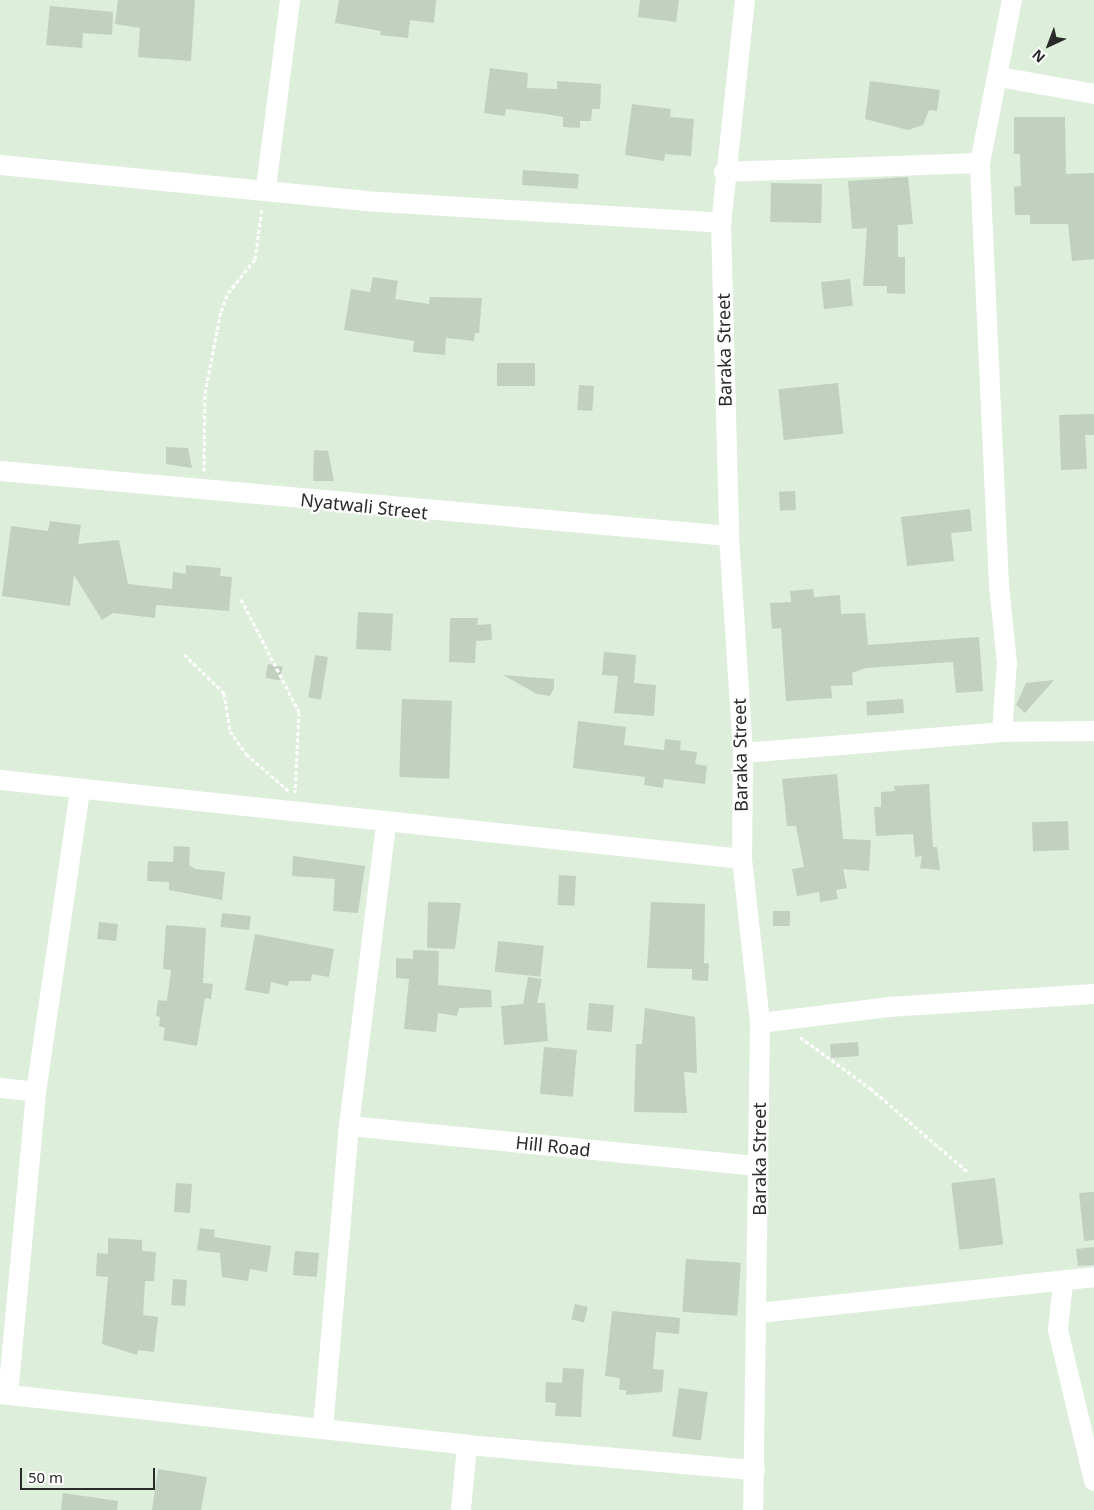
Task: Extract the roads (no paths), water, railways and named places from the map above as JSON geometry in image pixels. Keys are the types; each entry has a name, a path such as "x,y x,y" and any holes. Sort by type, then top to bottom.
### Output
{"street":[{"path":"266,188 290,0"},
{"name":"Baraka Street","path":"744,0 724,172 721,223 729,536 743,753 742,860 760,1024 758,1313 753,1510"},
{"path":"1002,732 1007,663 998,566 980,163 999,77 1012,0"},
{"path":"999,77 1094,94"},
{"path":"724,172 980,163"},
{"path":"0,165 266,188 364,201 721,223"},
{"name":"Nyatwali Street","path":"0,471 729,536"},
{"path":"743,753 1002,732 1094,731"},
{"path":"0,780 80,791 309,814 386,825 742,860"},
{"path":"80,791 36,1092 4,1394 466,1446 755,1470"},
{"path":"323,1429 349,1126 386,825"},
{"path":"760,1024 888,1007 1094,994"},
{"path":"0,1088 36,1092"},
{"name":"Hill Road","path":"349,1126 758,1166"},
{"path":"758,1313 1063,1283 1094,1278"},
{"path":"1063,1283 1058,1330 1094,1481"},
{"path":"461,1510 466,1446"}]}
